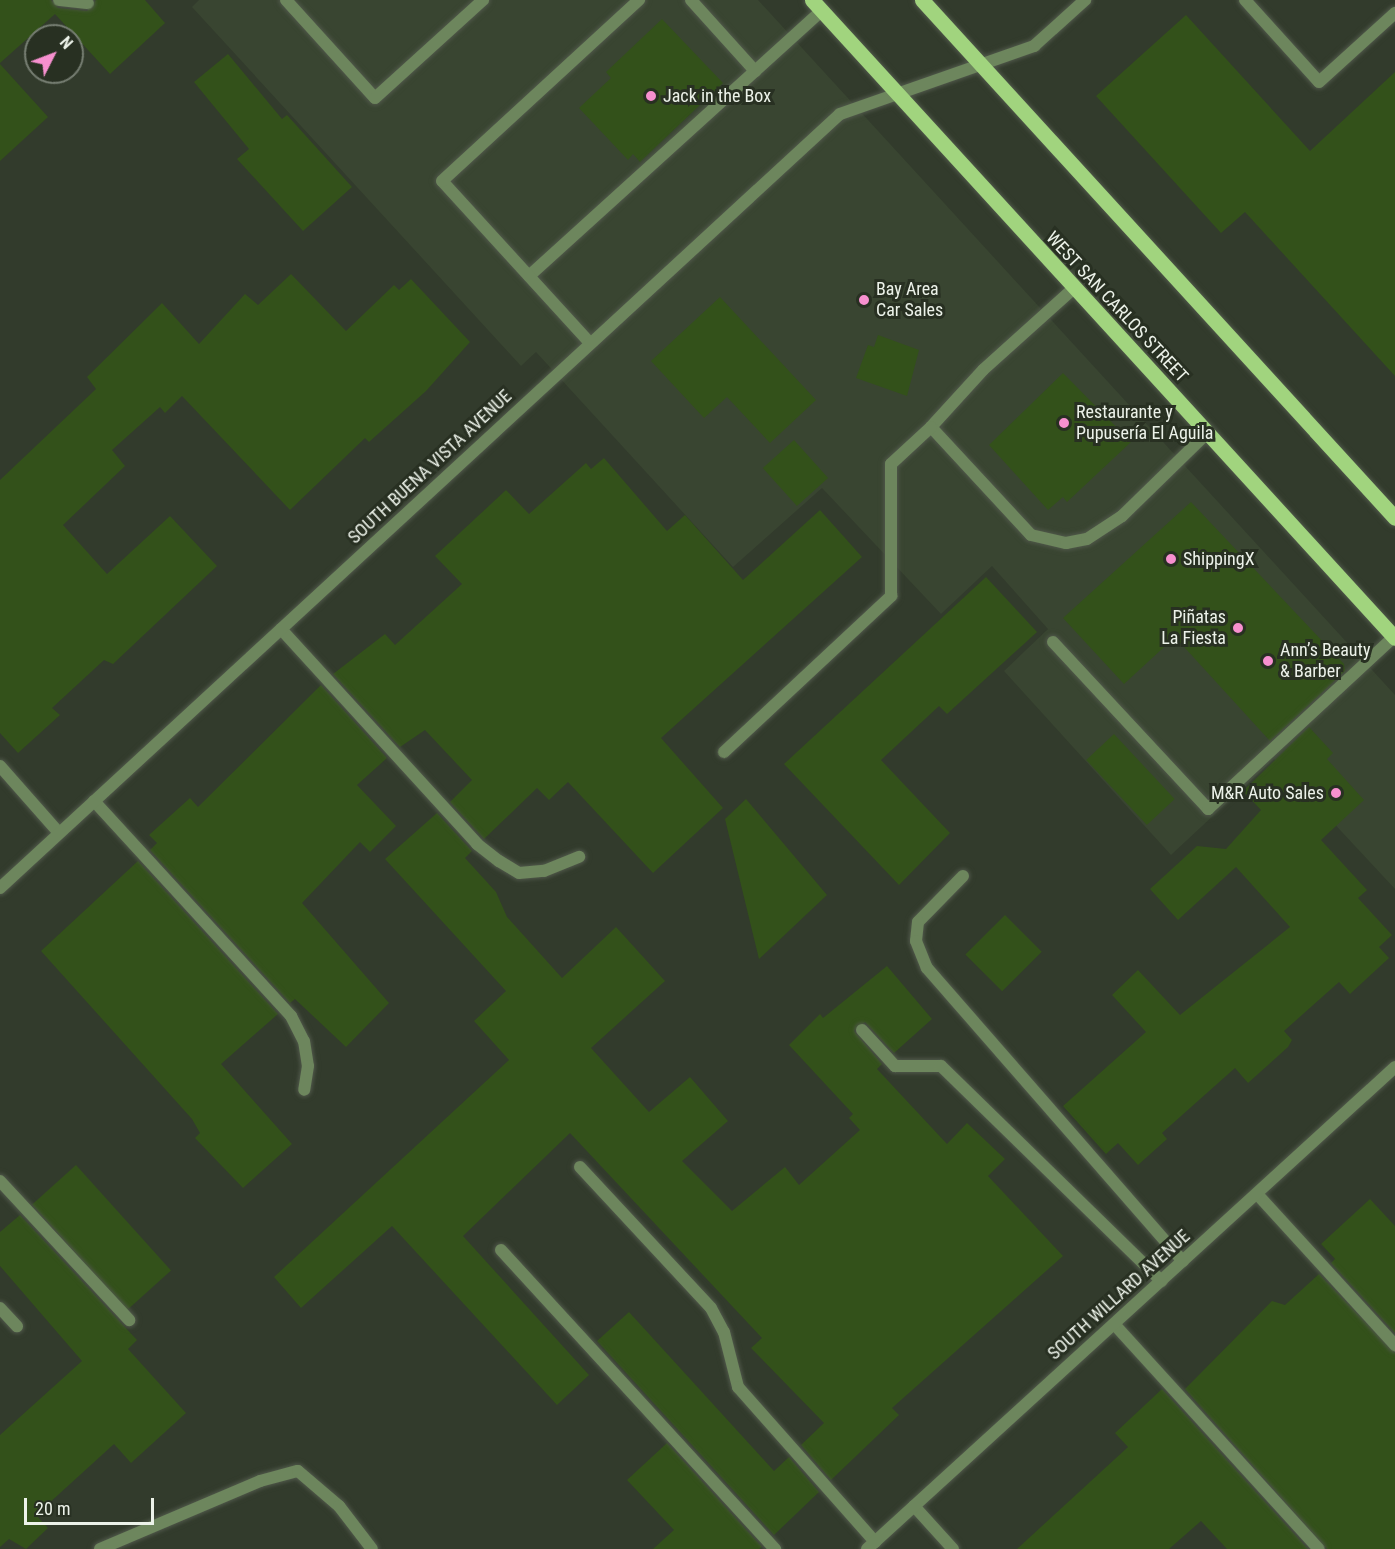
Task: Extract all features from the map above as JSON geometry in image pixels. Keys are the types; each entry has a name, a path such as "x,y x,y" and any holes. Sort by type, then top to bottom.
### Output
{"main road":[{"path":"922,0 1395,518"},
{"name":"WEST SAN CARLOS STREET","path":"817,5 1395,638"}],"street":[{"path":"59,0 88,3"},
{"path":"286,0 375,98 483,0"},
{"path":"590,343 441,181 639,0"},
{"path":"691,0 755,71"},
{"name":"SOUTH BUENA VISTA AVENUE","path":"0,888 840,114 1034,46 1085,0"},
{"path":"1245,0 1319,82 1395,12"},
{"path":"529,276 755,71 817,5"},
{"path":"724,752 891,596 891,464 931,427 982,370 1074,288"},
{"path":"931,427 1031,535 1066,543 1087,539 1122,516 1208,433"},
{"path":"281,629 477,844 499,861 519,873 544,871 579,857"},
{"path":"1053,642 1208,809 1395,638"},
{"path":"0,766 59,833"},
{"path":"94,801 291,1017 304,1041 304,1090"},
{"path":"963,876 918,922 916,941 927,968 1183,1261"},
{"path":"862,1030 895,1066 941,1066 1161,1281"},
{"name":"SOUTH WILLARD AVENUE","path":"871,1546 1395,1067"},
{"path":"580,1167 711,1308 724,1332 738,1387 871,1546"},
{"path":"0,1181 129,1320"},
{"path":"1257,1194 1395,1345"},
{"path":"501,1250 775,1549"},
{"path":"0,1308 17,1326"},
{"path":"1114,1324 1318,1549"},
{"path":"100,1549 260,1481 298,1471 339,1506 372,1549"},
{"path":"914,1506 953,1549"}],"shaded area":[{"path":"199,0 758,0 1395,695 1395,889 1274,759 1171,855 1004,671 1048,629 992,566 941,614 822,488 733,567 536,352 521,366 192,7"}],"building":[{"path":"0,0 51,0 58,8 87,11 96,0 145,0 165,23 110,74 84,46 84,24 64,24 55,14 44,24 24,24 24,42 0,63"},
{"path":"1186,15 1310,151 1395,72 1395,376 1245,212 1221,233 1096,96"},
{"name":"Jack in the Box","path":"662,19 723,83 640,162 633,154 628,160 579,108 611,78 606,72"},
{"path":"228,54 282,119 287,115 352,187 303,231 237,159 249,149 194,82"},
{"path":"0,64 48,117 0,161"},
{"path":"291,274 346,331 394,285 399,290 411,279 470,342 426,391 369,442 365,438 290,510 182,396 165,413 160,407 112,450 125,466 63,525 107,574 170,516 217,566 113,664 104,660 52,708 60,715 18,753 0,733 0,480 96,389 87,377 162,303 199,344 245,294 258,305"},
{"path":"720,297 816,400 770,443 727,397 704,418 651,361"},
{"path":"878,335 919,350 907,396 856,378 868,345 874,347"},
{"name":"Restaurante y Pupusería El Aguila","path":"1063,373 1131,442 1067,502 1063,497 1048,510 989,445"},
{"path":"794,440 828,478 797,506 763,468"},
{"path":"604,458 667,531 685,515 743,580 820,510 862,557 661,738 723,808 653,873 568,782 549,800 537,788 484,839 450,802 472,780 425,730 400,747 333,674 385,634 395,645 462,584 435,556 506,490 529,514 586,463 591,469"},
{"path":"1191,502 1344,664 1345,671 1270,741 1175,637 1124,684 1063,618"},
{"path":"986,577 1037,632 947,714 939,706 881,760 950,833 899,885 784,764"},
{"path":"321,685 387,758 357,785 396,826 370,852 360,842 302,903 389,1003 346,1047 295,999 290,1003 150,850 157,843 149,835 190,798 198,807"},
{"path":"1309,727 1333,753 1327,759 1364,800 1321,840 1367,890 1358,898 1392,935 1379,947 1389,958 1350,994 1339,982 1284,1031 1292,1040 1288,1047 1248,1083 1235,1068 1162,1133 1167,1139 1138,1165 1118,1143 1106,1154 1063,1106 1146,1032 1112,995 1138,970 1180,1015 1290,927 1236,867 1178,920 1150,889 1197,846 1226,849 1261,810 1243,791"},
{"path":"1114,734 1175,799 1147,825 1086,760"},
{"path":"746,799 827,895 759,959 725,819"},
{"path":"437,813 472,851 465,858 496,892 507,917 562,978 616,927 665,981 591,1048 649,1112 690,1077 728,1121 682,1161 732,1211 785,1167 799,1185 860,1130 849,1118 853,1114 789,1045 820,1014 823,1018 887,966 932,1019 894,1053 865,1022 854,1031 882,1064 877,1069 947,1144 967,1123 1005,1159 988,1176 1063,1256 892,1408 899,1415 831,1480 801,1445 824,1423 751,1348 762,1338 570,1133 463,1236 589,1375 557,1405 392,1226 301,1308 274,1277 509,1060 474,1021 506,991 385,859"},
{"path":"138,861 278,1014 221,1064 292,1144 243,1188 195,1138 200,1133 192,1119 41,951"},
{"path":"1005,915 1042,952 1002,991 965,955"},
{"path":"76,1165 171,1271 127,1310 32,1204"},
{"path":"1370,1199 1395,1226 1395,1333 1331,1263 1335,1259 1321,1244"},
{"path":"20,1215 137,1340 128,1349 186,1413 131,1463 114,1444 36,1515 48,1528 26,1549 9,1539 0,1547 0,1435 82,1361 0,1266 0,1232"},
{"path":"1319,1274 1395,1353 1395,1549 1327,1549 1185,1389 1272,1301 1285,1305"},
{"path":"629,1312 774,1471 789,1457 819,1492 774,1535 597,1341"},
{"path":"1162,1389 1308,1549 1227,1549 1201,1521 1169,1549 1017,1549 1128,1447 1115,1433"},
{"path":"667,1443 762,1547 759,1549 653,1549 674,1530 627,1480"}],"place":[{"name":"Jack in the Box","path":"651,96"},
{"name":"Bay Area Car Sales","path":"864,300"},
{"name":"Restaurante y Pupusería El Aguila","path":"1064,423"},
{"name":"ShippingX","path":"1171,559"},
{"name":"Piñatas La Fiesta","path":"1238,628"},
{"name":"Ann’s Beauty & Barber","path":"1268,661"},
{"name":"M&R Auto Sales","path":"1336,793"}]}
